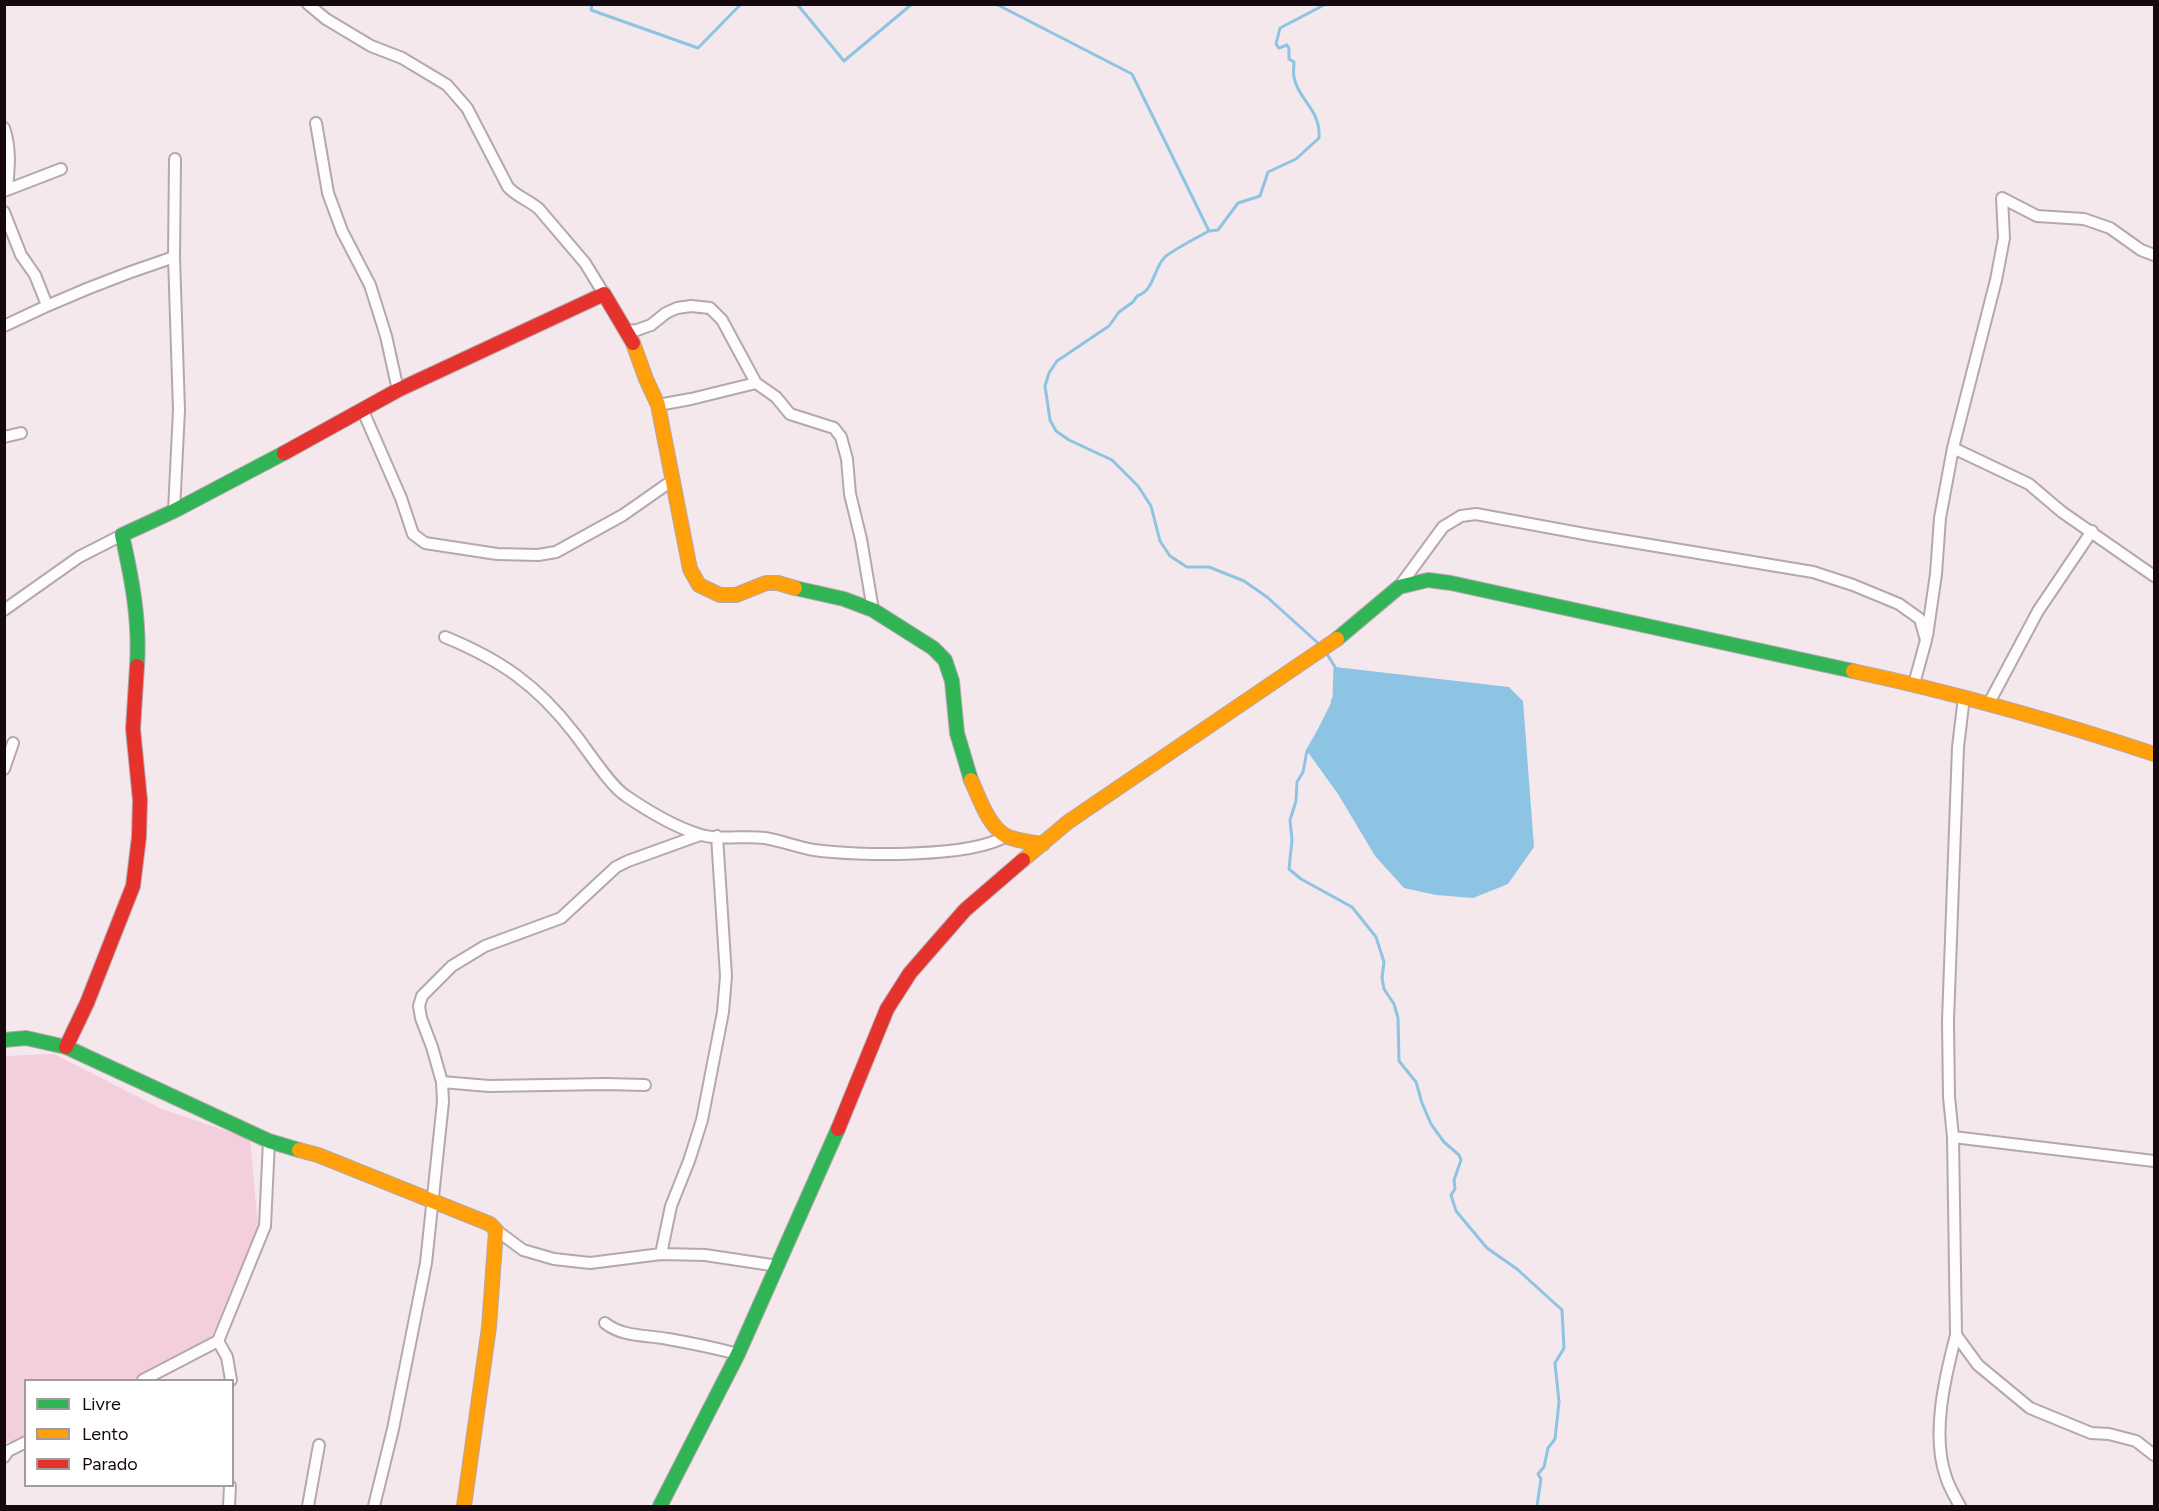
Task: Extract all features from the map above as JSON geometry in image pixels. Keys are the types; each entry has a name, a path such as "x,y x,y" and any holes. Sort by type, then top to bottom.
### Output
{"street":[{"path":"308,4 326,19 362,40 402,58 447,85 467,108 508,186 517,196 539,209 585,263 628,331 658,405 690,569 699,585 720,595 736,595 766,583 778,582 815,594 844,599 873,610 933,648 945,660 952,681 957,733 968,774 988,814 995,826 1006,836 1043,844"},
{"path":"316,123 328,193 342,231 370,285 386,336 398,390"},
{"path":"4,128 8,138 10,164 6,190 61,169"},
{"path":"174,512 179,410 174,257 175,159"},
{"path":"1914,684 1926,640 1936,574 1940,518 1953,448 1996,280 2004,238 2002,198 2037,216 2084,219 2110,228 2141,250 2154,255"},
{"path":"4,212 21,255 35,275 47,305"},
{"path":"4,326 47,305 174,257"},
{"path":"4,610 79,557 174,512 398,390 604,294"},
{"path":"628,331 651,324 666,312 677,308 691,306 710,308 722,320 756,383 776,397 790,414 834,428 842,437 847,459 850,494 861,539 873,610"},
{"path":"658,405 756,383"},
{"path":"363,411 401,498 413,534 425,543 497,554 547,555 623,515 673,480"},
{"path":"4,437 21,433"},
{"path":"1953,448 2029,484 2062,512 2154,576"},
{"path":"660,1506 738,1354 828,1153 887,1009 910,973 965,910 1068,822 1305,663 1400,587 1443,527 1461,516 1476,514 1813,572 1854,585 1899,604 1920,619 1926,640"},
{"path":"1989,703 2038,611 2092,531"},
{"path":"66,1047 87,1003 133,886 139,837 140,800 133,729 140,638 134,588 122,535"},
{"path":"1400,587 1428,580 1451,583 1914,684 2077,728 2154,754"},
{"path":"445,637 479,651 516,673 572,730 624,795 672,824 700,835 765,838 814,850 889,854 942,852 995,843 1006,836"},
{"path":"1960,1506 1945,1477 1940,1445 1942,1403 1956,1335 1953,1137 1949,1097 1948,1021 1958,759 1964,697"},
{"path":"4,769 13,742"},
{"path":"374,1506 393,1429 426,1263 443,1102 442,1082 421,1018 419,1006 422,996 452,966 485,946 561,918 616,867 700,835"},
{"path":"661,1254 671,1206 702,1120 723,1012 726,976 717,836"},
{"path":"4,1040 26,1038 66,1047 269,1141 318,1155 490,1224 523,1250 554,1259 590,1263 661,1254 705,1255 778,1266"},
{"path":"442,1082 489,1086 605,1084 645,1086"},
{"path":"1953,1137 2154,1161"},
{"path":"145,1379 218,1341 265,1226 269,1141"},
{"path":"464,1506 489,1327 496,1230"},
{"path":"605,1323 621,1333 666,1338 738,1354"},
{"path":"1956,1335 1978,1365 2030,1408 2091,1433 2109,1434 2136,1441 2154,1455"},
{"path":"218,1341 228,1357 231,1379"},
{"path":"4,1457 8,1451 24,1443"},
{"path":"308,1506 319,1445"},
{"path":"229,1506 230,1487"}],"shaded area":[{"path":"54,1054 162,1109 250,1139 258,1226 211,1338 191,1352 137,1379 24,1379 24,1437 16,1441 5,1442 4,1056"}],"water":[{"path":"1335,667 1509,687 1523,701 1534,847 1508,884 1473,898 1436,895 1404,888 1375,856 1338,794 1307,751 1334,697"}],"waterway":[{"path":"592,4 591,10 698,48 741,4"},
{"path":"797,4 844,61 912,4"},
{"path":"996,4 1132,74 1209,231 1167,255 1160,263 1147,290 1119,312 1109,326 1057,361 1049,373 1045,386 1050,420 1056,431 1069,440 1112,460 1138,486 1151,506 1160,541 1170,556 1187,567 1209,567 1244,581 1267,597 1319,644"},
{"path":"1209,231 1218,230 1238,203 1260,196 1268,172 1296,159 1319,138 1319,128 1313,112 1296,85 1294,62 1289,59 1289,48 1287,45 1279,48 1276,44 1280,28 1326,4"},
{"path":"1327,654 1335,667 1332,702"},
{"path":"1321,727 1307,751 1303,772 1297,782 1296,801 1290,820 1292,840 1289,869 1301,879 1352,907 1376,937 1384,962 1382,978 1384,989 1394,1004 1398,1018 1399,1061 1416,1082 1431,1124 1461,1160 1454,1180 1455,1189 1451,1195 1456,1211 1487,1248 1517,1269 1562,1310 1564,1348 1555,1363 1559,1402 1555,1439 1548,1448 1544,1467 1538,1474 1541,1479 1537,1506"}],"traffic: fast":[{"path":"137,666 134,600 122,535 174,511 284,453"},
{"path":"1337,639 1399,587 1428,580 1451,583 1853,671"},
{"path":"795,588 844,599 873,610 933,648 945,660 952,681 957,733 971,780"},
{"path":"4,1040 26,1038 66,1047 269,1141 299,1150"},
{"path":"660,1506 738,1354 838,1129"}],"traffic: slow":[{"path":"633,343 658,405 690,569 699,585 720,595 736,595 766,583 778,583 795,588"},
{"path":"1023,860 1068,822 1337,639"},
{"path":"1853,671 2005,708 2154,754"},
{"path":"971,780 985,811 1000,831 1014,839 1043,844"},
{"path":"299,1150 318,1155 490,1224 496,1230 489,1327 464,1506"}],"traffic: jam":[{"path":"284,453 398,390 604,294 633,343"},
{"path":"66,1047 87,1003 133,886 139,837 140,800 133,729 137,666"},
{"path":"838,1129 887,1009 910,973 965,910 1023,860"}]}
